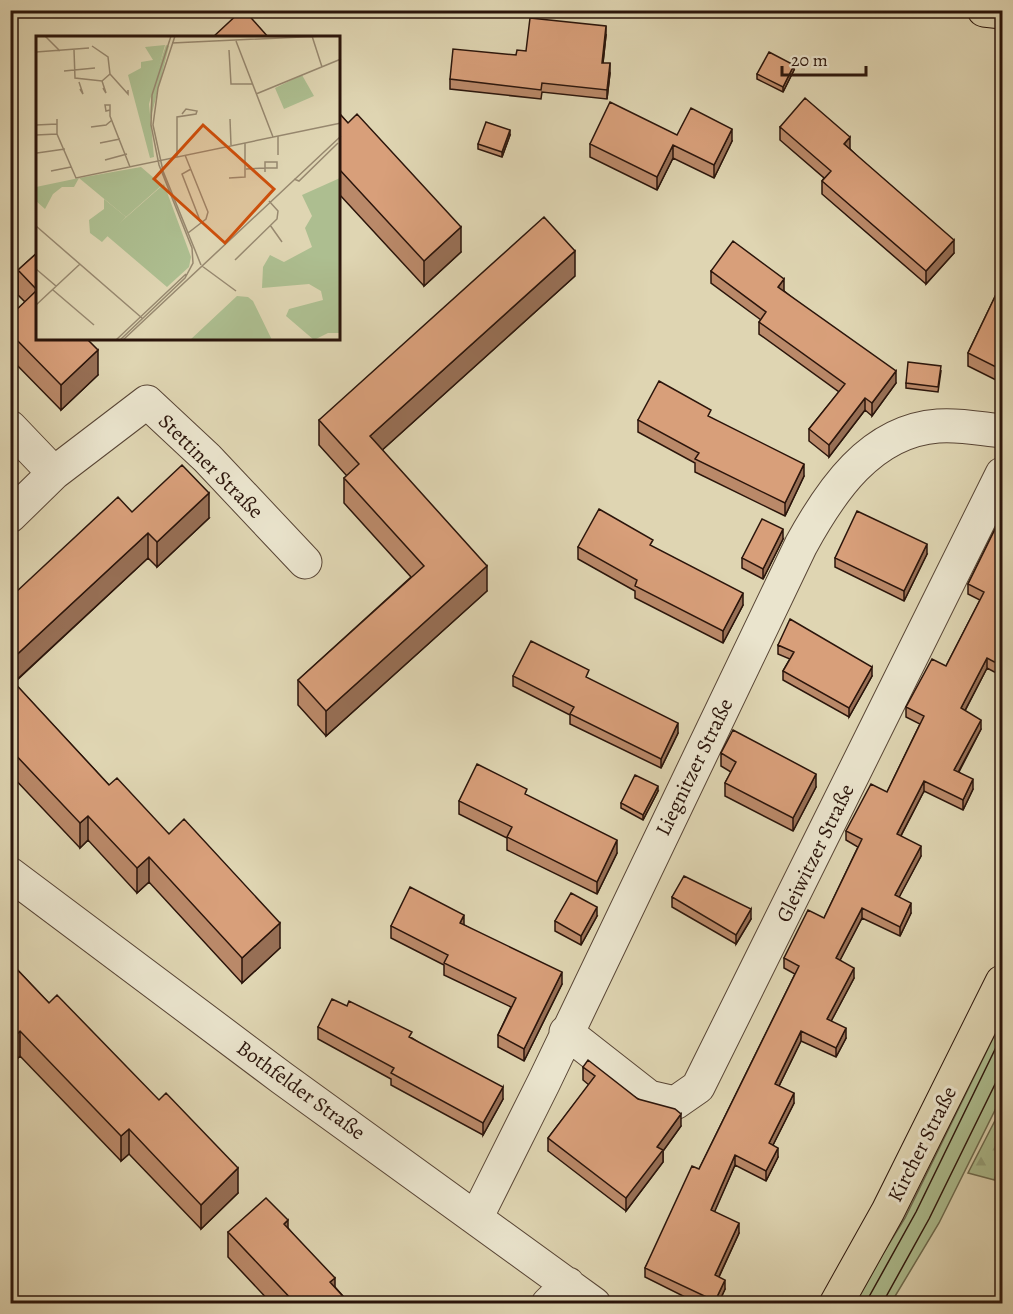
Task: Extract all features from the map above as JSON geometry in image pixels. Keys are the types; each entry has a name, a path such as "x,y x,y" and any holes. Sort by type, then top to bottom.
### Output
{"main road":[{"path":"984,10 1002,12"},
{"name":"Kircher Straße","path":"836,1304 888,1211 1002,982"}],"street":[{"name":"Stettiner Straße","path":"10,516 54,473 147,402 207,458 305,562"},
{"name":"Liegnitzer Straße","path":"476,1218 801,545 824,503 848,472 880,447 907,434 938,426 1002,431"},
{"path":"10,427 54,473"},
{"name":"Gleiwitzer Straße","path":"566,1032 649,1097 675,1103 698,1087 1002,474"},
{"name":"Bothfelder Straße","path":"10,874 282,1078 476,1218 558,1294 594,1304"}],"green space":[{"path":"1002,1020 1002,1096 939,1223 891,1303 852,1304 905,1218"},
{"path":"1002,1107 1002,1182 968,1173"}],"building":[{"path":"244,10 267,36 214,36"},
{"path":"530,18 606,26 602,63 610,63 607,90 542,83 541,90 450,79 453,49 516,55 517,50 526,51"},
{"path":"769,52 794,65 783,87 757,74"},
{"path":"805,98 850,137 844,144 954,240 926,271 822,181 831,171 780,127"},
{"path":"610,102 677,135 691,108 732,129 714,165 673,145 657,177 590,144"},
{"path":"340,114 348,123 357,114 461,227 424,261 340,170"},
{"path":"486,122 510,130 502,152 478,144"},
{"path":"544,217 575,251 370,436 487,566 326,711 298,680 424,566 344,478 359,464 319,420"},
{"path":"733,241 784,279 778,287 896,371 872,403 865,398 829,445 809,429 845,384 759,322 766,312 711,271"},
{"path":"36,254 36,289 18,270"},
{"path":"1002,282 1002,370 968,353"},
{"path":"36,291 36,340 88,340 98,350 61,385 10,333 10,316"},
{"path":"908,362 941,366 938,387 906,383"},
{"path":"659,381 711,410 708,416 804,464 785,503 695,459 699,453 638,420"},
{"path":"182,465 209,493 157,542 148,533 10,661 10,588 15,593 118,497 132,512"},
{"path":"599,509 653,540 650,545 743,593 723,631 635,586 637,580 578,547"},
{"path":"857,511 927,544 904,591 835,558"},
{"path":"1002,515 1002,666 987,658 961,708 981,720 954,770 973,779 963,800 924,781 897,834 921,846 895,895 911,903 900,927 862,908 836,958 854,968 827,1019 846,1028 836,1048 801,1031 775,1084 794,1093 769,1143 778,1148 766,1171 735,1155 711,1210 739,1223 715,1275 725,1280 715,1301 645,1268 692,1166 699,1169 799,966 784,958 808,910 824,918 862,839 846,831 871,784 887,792 924,716 906,707 932,659 946,666 984,592 968,584"},
{"path":"762,519 783,529 763,569 742,558"},
{"path":"790,619 872,667 849,708 783,671 794,652 778,645"},
{"path":"531,641 589,670 586,677 678,723 661,759 570,714 574,707 513,676"},
{"path":"10,678 109,785 117,778 169,834 184,819 280,923 242,958 149,857 137,868 88,816 80,823 10,749"},
{"path":"733,730 816,774 793,818 725,783 736,762 721,753"},
{"path":"477,764 527,789 525,794 617,840 597,882 507,837 512,827 459,801"},
{"path":"635,775 658,786 643,815 621,803"},
{"path":"684,876 751,909 736,935 672,897"},
{"path":"410,887 464,915 460,923 562,972 524,1049 498,1035 516,998 444,963 448,955 391,926"},
{"path":"571,893 597,907 581,936 555,921"},
{"path":"10,962 49,1003 57,995 159,1100 166,1093 238,1168 201,1205 129,1129 121,1136 20,1031 12,1039 10,1037"},
{"path":"332,999 347,1006 349,1001 412,1032 409,1037 503,1087 483,1123 391,1073 394,1068 318,1027"},
{"path":"588,1060 638,1099 675,1109 681,1114 657,1147 663,1150 626,1198 548,1138 595,1076 583,1067"},
{"path":"266,1198 288,1220 284,1224 335,1278 330,1282 350,1304 296,1304 228,1232"}],"tram line":[{"path":"865,1304 916,1212 1002,1035"},
{"path":"882,1304 929,1219 1002,1070"}]}
